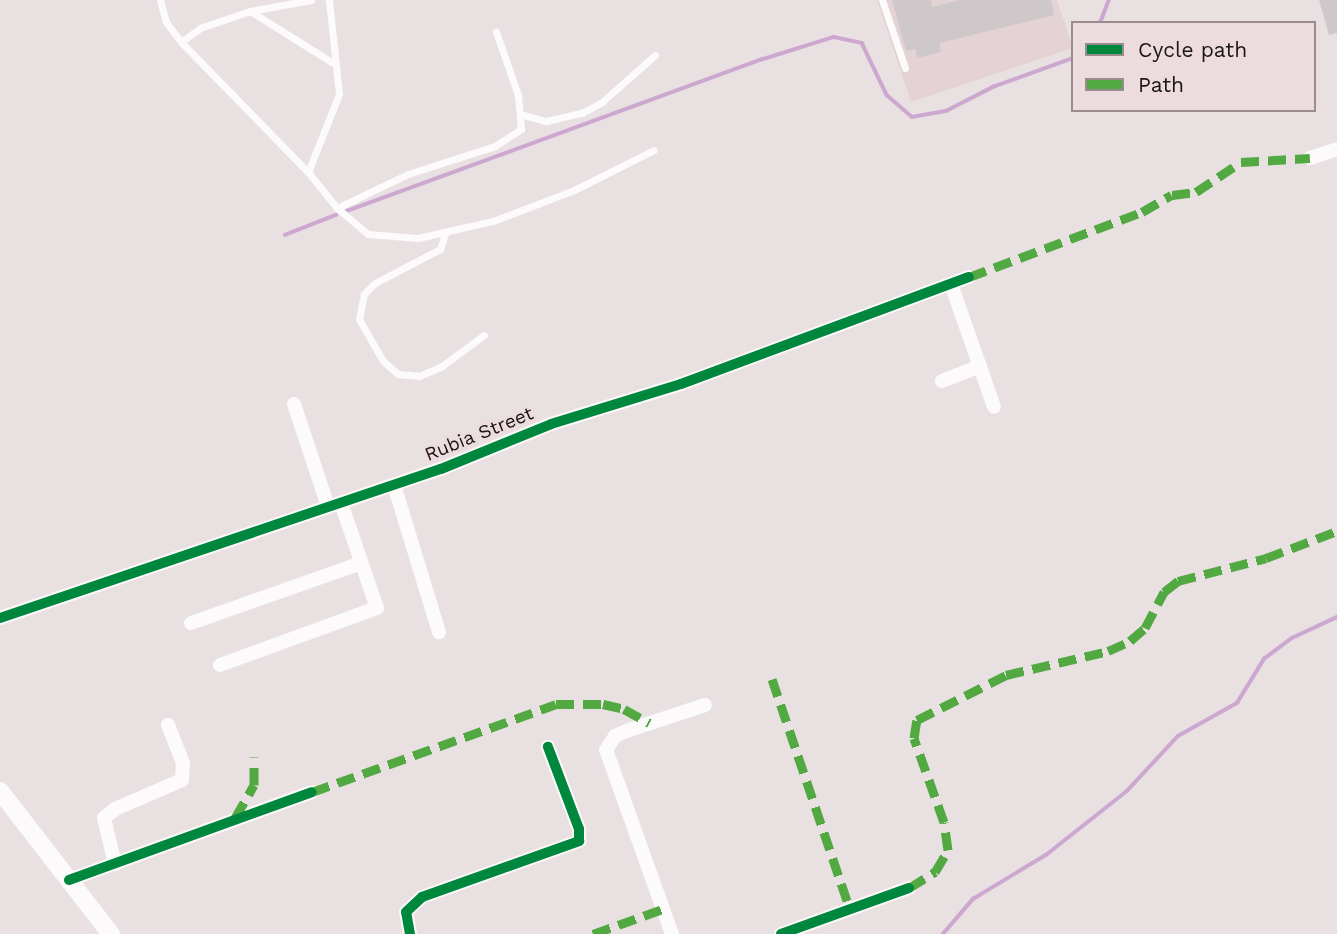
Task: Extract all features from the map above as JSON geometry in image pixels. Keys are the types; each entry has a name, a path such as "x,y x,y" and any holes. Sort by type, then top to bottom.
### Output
{"street":[{"path":"1310,158 1337,149"},
{"name":"Rubia Street","path":"0,618 394,485 551,425 681,384 969,277"},
{"path":"951,284 994,407"},
{"path":"942,381 980,366"},
{"path":"220,664 377,608 361,563 334,505 294,404"},
{"path":"394,485 439,632"},
{"path":"191,623 361,563"},
{"path":"672,934 606,750 622,733 705,705"},
{"path":"114,864 104,818 115,809 182,780 183,763 168,725"},
{"path":"410,934 407,912 422,897 579,841 579,829 548,747"},
{"path":"0,792 111,934"},
{"path":"69,880 313,792"},
{"path":"781,934 909,888"}],"lane":[{"path":"181,42 200,29 250,11 311,0"},
{"path":"308,172 339,94 333,63 329,0"},
{"path":"882,0 905,68"},
{"path":"162,1 166,22 181,42 308,172 337,208 358,228 380,237 445,234 493,221 575,190 654,150"},
{"path":"250,11 333,63"},
{"path":"337,208 408,174 514,137 521,129 523,115 496,32"},
{"path":"523,115 546,121 582,113 602,102 655,55"},
{"path":"445,234 440,249 375,283 364,294 359,319 383,361 398,374 419,376 442,366 484,335"}],"shaded area":[{"path":"877,0 1057,0 1071,49 911,102"}],"building":[{"path":"892,0 931,0 932,7 960,0 1051,0 1054,15 939,43 941,52 917,58 915,49 906,51"},
{"path":"1319,0 1337,0 1337,33 1329,35"}],"waterway":[{"path":"1101,21 1109,0"},
{"path":"347,211 760,60 834,37 862,43 887,95 912,117 946,111 993,87 1071,59"},
{"path":"285,235 336,215"},
{"path":"943,934 973,899 1046,855 1127,791 1178,736 1237,703 1264,659 1292,638 1337,617"}],"marked path":[{"path":"969,277 1142,212 1172,195 1196,192 1241,162 1310,158"},
{"path":"909,888 935,872 948,850 944,822 914,738 917,720 1006,675 1108,651 1130,641 1145,628 1164,592 1178,581 1266,558 1337,531"},
{"path":"772,679 850,910"},
{"path":"312,792 556,704 603,704 624,709 649,723"},
{"path":"235,818 254,785 254,757"},
{"path":"593,934 663,909"}],"cycle path":[{"path":"0,618 441,469 551,424 681,384 969,277"},
{"path":"410,934 406,912 422,897 579,841 579,829 548,747"},
{"path":"69,880 312,792"},
{"path":"781,934 909,888"}]}
